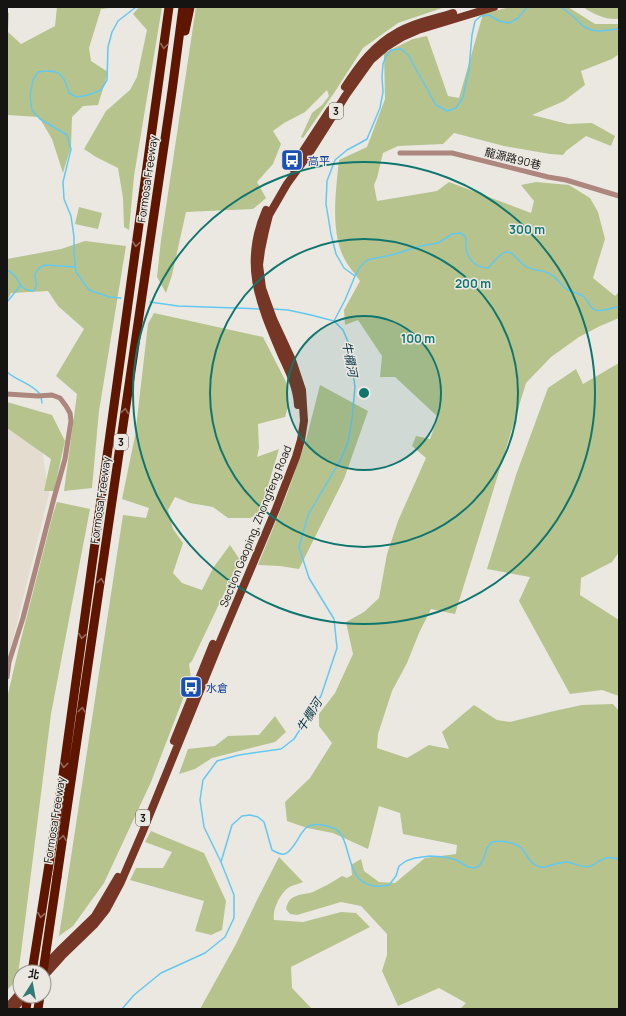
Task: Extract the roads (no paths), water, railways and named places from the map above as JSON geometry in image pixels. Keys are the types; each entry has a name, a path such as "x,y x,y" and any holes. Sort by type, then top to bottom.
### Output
{"highway":[{"name":"Formosa Freeway","path":"33,964 48,876 89,590 169,7"},
{"name":"Formosa Freeway","path":"44,964 183,7"},
{"path":"172,91 190,7"}],"main road":[{"name":"Section Gaoping, Zhongfeng Road","path":"69,946 95,916 117,878 138,831 245,575 291,458 301,423 295,386 270,321 260,288 261,250 264,231 269,215 287,184 371,60 386,47 402,37 475,7"},
{"name":"Section Gaoping, Zhongfeng Road","path":"450,17 494,7"},
{"name":"3","path":"49,964 69,946"},
{"name":"3","path":"52,966 69,946"}],"street":[{"name":"龍源路90巷","path":"400,154 452,153 548,177 566,180 619,196"},
{"path":"7,394 38,396 52,395 60,398 70,413 71,421 65,459 7,677"}],"waterway":[{"path":"121,298 109,297 89,290 76,272 71,216 64,199 63,182 71,149 67,135 40,119 32,110 30,96 33,80 38,72 45,71 60,74 65,81 69,93 76,97 88,95 101,90 107,80 108,47 112,32 118,21 136,7"},
{"path":"355,276 344,268 336,254 326,204 327,181 335,160 347,150 367,139 380,108 383,92 383,64 386,56 391,50 401,49 408,55 436,105 447,111 456,108 463,97 469,69 472,35 475,21 481,16 489,15 499,21 509,23 518,18 527,7"},
{"path":"561,7 583,26 591,30 599,31 619,29"},
{"path":"334,321 355,276 360,267 367,260 395,254 420,246 438,243 452,234 460,233 465,236 466,248 470,260 480,267 488,268 502,254 509,252 527,267 551,274 566,289 583,296 595,310 604,310 619,306"},
{"path":"7,270 16,277 22,287 33,291 36,287 35,274 39,268 45,265 75,267"},
{"path":"7,302 20,286"},
{"path":"150,302 178,306 261,309"},
{"name":"牛欄河","path":"122,1009 134,995 161,973 205,953 225,937 234,918 234,895 221,862 204,827 200,800 203,780 217,761 239,755 281,749 294,739 321,696 337,648 334,619 309,578 299,547 308,515 341,459 348,442 355,387 349,344 343,330 334,321 288,310 273,309"},
{"path":"7,372 32,387 40,394"},
{"path":"41,397 42,403"},
{"path":"221,862 232,825 242,816 250,815 258,817 264,822 272,850 281,854 285,854 289,851 303,831 310,825 322,825 339,831 343,837 351,864 358,878 370,885 378,886 389,885 396,876 399,866 406,861 415,858 430,856 445,857 474,868 479,866 483,860 487,848 492,842 496,841 509,842 517,845 523,850 532,863 540,867 564,862 588,867 606,858 619,859"}],"place":[{"name":"高平","path":"292,160"},
{"name":"水倉","path":"191,687"}]}
